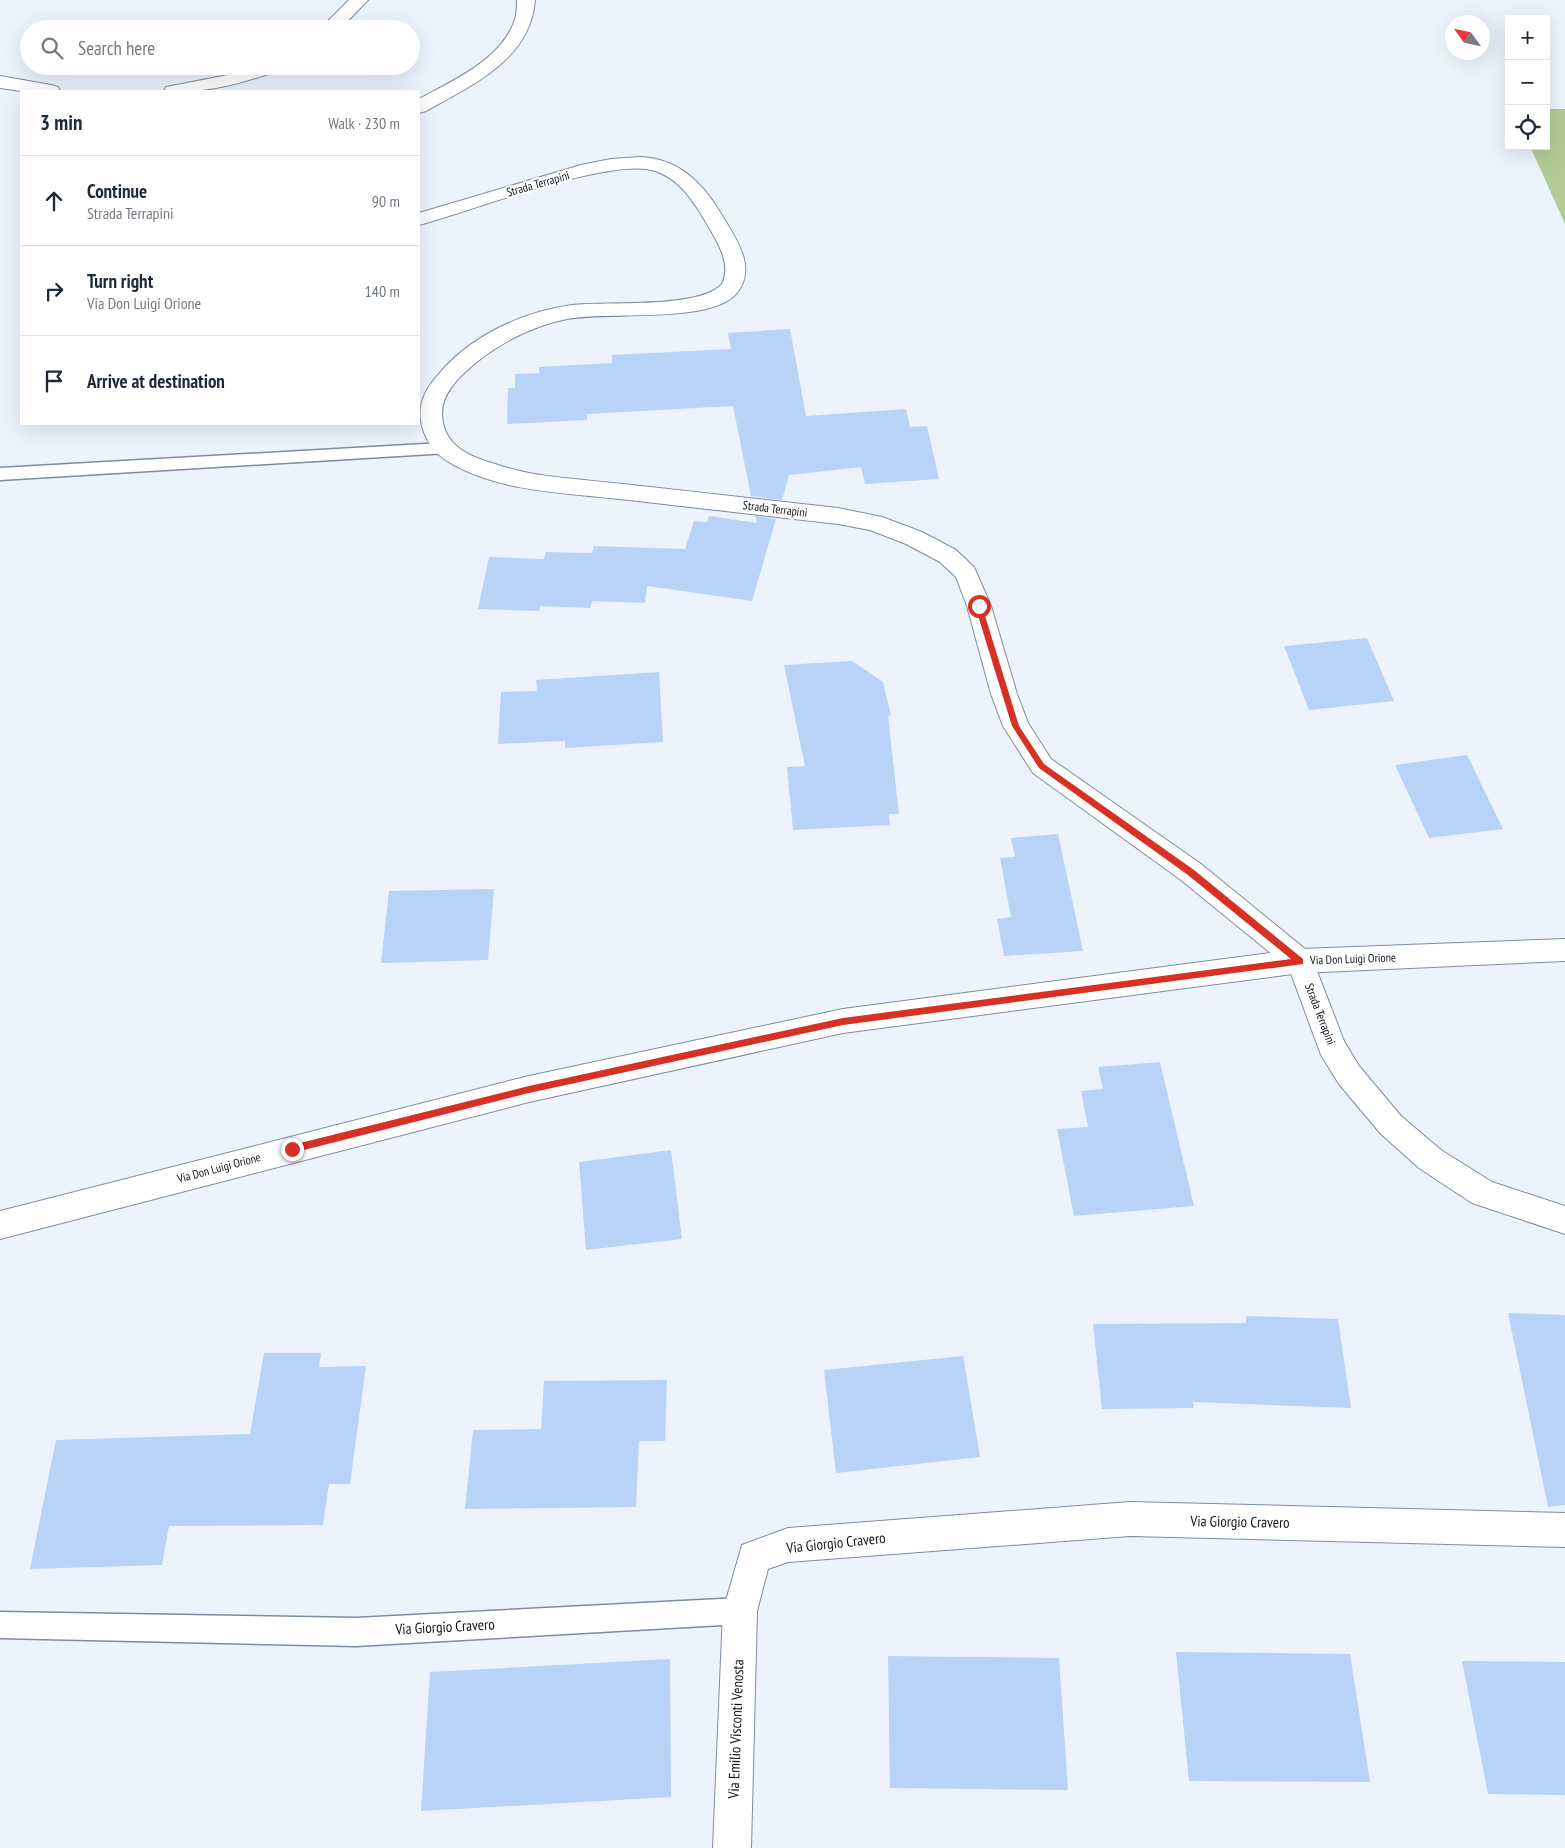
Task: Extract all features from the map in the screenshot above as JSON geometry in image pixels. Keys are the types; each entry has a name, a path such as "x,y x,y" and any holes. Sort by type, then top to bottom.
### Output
{"street":[{"path":"338,20 359,0"},
{"path":"420,106 470,78 497,58 518,36 526,18 526,0"},
{"path":"178,90 232,80 247,75"},
{"path":"0,82 45,90"},
{"name":"Strada Terrapini","path":"420,219 588,170 616,164 662,166 678,174 692,186 731,248 736,260 736,278 725,292 701,302 669,308 585,310 554,316 522,327 489,343 460,363 434,394 429,409 430,422 442,449 481,467 522,480 838,516 874,523 914,538 948,556 966,573 979,606 1016,726 1042,766 1191,872 1300,962 1331,1046 1349,1075 1391,1126 1430,1159 1483,1193 1565,1220"},
{"name":"Via Don Luigi Orione","path":"0,1225 529,1090 843,1021 1300,962 1565,950"},
{"name":"Via Giorgio Cravero","path":"740,1610 754,1557 788,1545 1130,1519 1565,1530"},
{"name":"Via Emilio Visconti Venosta","path":"732,1848 740,1610"}],"lane":[{"path":"0,474 442,449"},
{"name":"Via Giorgio Cravero","path":"0,1625 356,1632 740,1610"}],"green space":[{"path":"1550,109 1565,109 1565,224 1532,150 1550,150"}],"building":[{"path":"790,329 806,416 906,409 910,427 927,426 939,479 865,484 861,467 789,475 782,500 751,496 733,406 587,414 587,420 507,424 508,388 515,388 515,374 539,373 539,367 612,363 612,355 731,349 728,333"},
{"path":"709,516 757,523 755,516 776,519 752,601 647,586 645,603 592,601 590,608 540,606 539,611 478,609 489,557 544,559 546,552 592,553 594,546 685,549 694,521 707,522"},
{"path":"1367,638 1394,701 1309,710 1284,646"},
{"path":"852,661 883,682 891,715 888,716 899,814 889,814 890,825 793,830 787,767 805,766 784,665"},
{"path":"659,672 663,742 565,748 565,741 498,744 501,692 537,691 536,680"},
{"path":"1467,755 1503,829 1429,838 1395,765"},
{"path":"1058,834 1083,951 1004,956 997,919 1011,917 1000,858 1015,857 1011,838"},
{"path":"494,889 488,960 381,963 389,891"},
{"path":"1160,1062 1194,1206 1074,1216 1057,1129 1088,1127 1081,1091 1103,1089 1098,1067"},
{"path":"671,1150 682,1239 586,1250 579,1162"},
{"path":"1508,1313 1565,1315 1565,1505 1548,1507"},
{"path":"1246,1316 1338,1319 1351,1408 1193,1402 1194,1408 1102,1409 1093,1324 1246,1323"},
{"path":"264,1353 321,1353 319,1367 366,1366 350,1484 329,1484 323,1525 169,1526 162,1565 30,1569 56,1440 250,1434"},
{"path":"963,1356 980,1457 836,1473 824,1370"},
{"path":"667,1380 665,1441 639,1441 636,1507 465,1509 473,1430 541,1429 544,1381"},
{"path":"1176,1652 1350,1654 1370,1782 1189,1781"},
{"path":"888,1656 1059,1658 1068,1790 890,1788"},
{"path":"670,1659 671,1797 421,1811 430,1672"},
{"path":"1462,1661 1565,1662 1565,1795 1488,1794"}],"route":[{"path":"292,1149 529,1090 843,1021 1300,962 1191,872 1042,766 1016,726 1004,694 979,606"}]}
